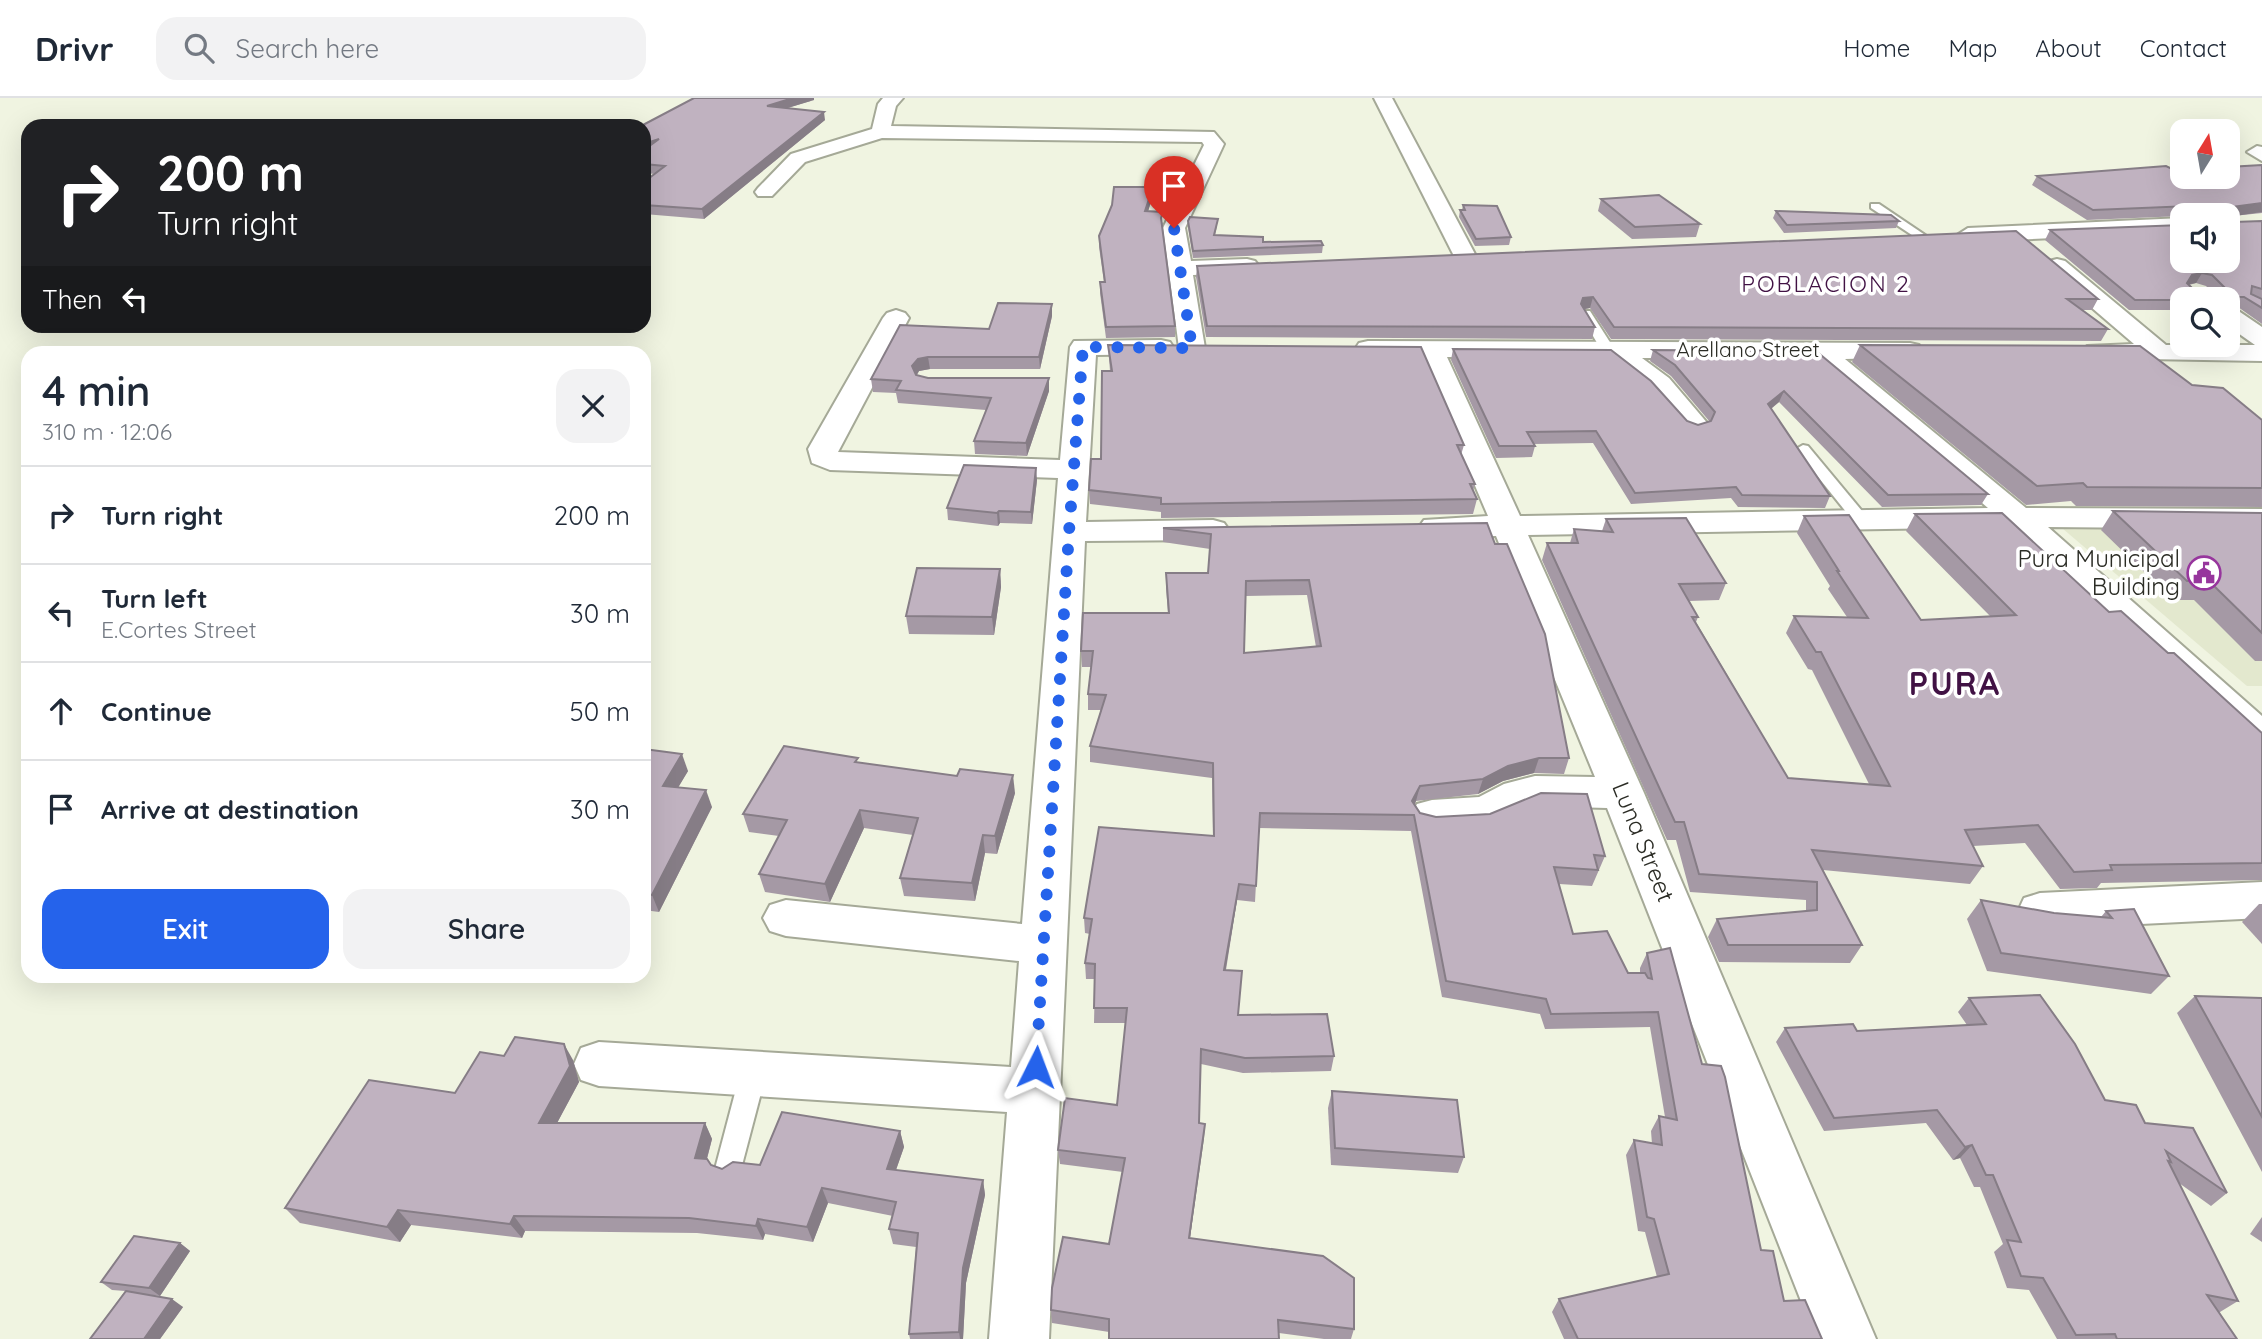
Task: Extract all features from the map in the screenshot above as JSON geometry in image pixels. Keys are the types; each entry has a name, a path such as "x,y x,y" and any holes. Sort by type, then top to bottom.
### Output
{"street":[{"path":"881,132 887,104 894,98"},
{"path":"1383,98 1465,256"},
{"path":"765,192 798,158 881,132 1207,136 1214,144 1174,228 1192,348"},
{"path":"1880,239 2170,226"},
{"path":"2018,233 2159,352"},
{"path":"1438,257 1493,255"},
{"path":"1179,269 1274,264"},
{"path":"896,318 823,449 823,457 830,461 1073,470"},
{"path":"2240,324 2262,339"},
{"path":"1018,1339 1073,470 1067,380 1083,347 1220,348"},
{"name":"Arellano Street","path":"1346,348 1928,351"},
{"name":"Luna Street","path":"1430,349 1510,526 1623,793 1846,1339"},
{"path":"1612,350 1659,384 1695,425"},
{"path":"1820,351 2247,712 2262,738"},
{"path":"2064,352 2262,353"},
{"path":"1399,527 2018,517 2262,519"},
{"path":"1069,532 1248,530"},
{"path":"1432,815 1485,812 1519,795 1535,791 1623,793"},
{"path":"2040,911 2262,900"},
{"path":"786,918 1043,945"},
{"path":"598,1065 1034,1091"}],"lane":[{"path":"1875,206 1922,237"},
{"path":"1586,314 1612,350"},
{"path":"1803,449 1861,520"},
{"path":"728,1169 754,1074"}],"shaded area":[{"path":"2262,527 2262,686 2247,686 2062,528"}],"building":[{"path":"694,98 793,98 767,106 824,112 702,209 651,205 651,177 665,166 651,165 651,145 659,139 651,142 651,121"},
{"path":"2262,165 2262,203 2240,206 2240,203 2170,203 2170,207 2093,210 2037,176 2166,166 2170,168 2170,189 2240,189 2240,166"},
{"path":"1114,187 1153,187 1145,211 1163,212 1161,218 1175,326 1106,327 1100,282 1105,282 1099,236 1112,205"},
{"path":"1659,195 1700,224 1635,227 1601,199"},
{"path":"1463,205 1497,206 1511,237 1476,239 1460,210 1465,210"},
{"path":"1776,211 1891,215 1899,221 1787,225"},
{"path":"1190,217 1218,219 1214,235 1263,237 1263,242 1321,241 1323,245 1193,251 1188,221"},
{"path":"2262,221 2262,289 2252,286 2251,294 2262,299 2262,308 2240,297 2240,287 2224,287 2212,275 2202,273 2240,273 2240,222"},
{"path":"2170,225 2170,273 2202,273 2192,275 2187,283 2191,287 2170,287 2170,300 2135,300 2050,230"},
{"path":"2016,231 2098,299 2067,299 2108,329 1614,327 1593,297 1583,298 1581,304 1595,327 1207,326 1197,266"},
{"path":"998,303 1052,304 1039,357 928,357 918,359 912,366 916,375 928,378 1049,378 1026,443 974,441 991,398 896,390 901,381 871,379 900,325 989,329"},
{"path":"1108,345 1421,347 1464,445 1457,445 1475,484 1470,484 1477,499 1161,504 1161,498 1089,490 1091,459 1101,459 1102,371 1112,371"},
{"path":"1860,345 2140,346 2192,385 2223,388 2262,420 2262,488 2087,487 2083,483 2037,486"},
{"path":"1453,349 1611,350 1651,381 1687,421 1698,425 1711,421 1715,412 1675,365 1653,350 1816,351 1988,494 1888,495 1784,391 1768,404 1830,496 1742,495 1736,487 1635,493 1596,431 1527,432 1535,446 1499,446"},
{"path":"964,465 1036,468 1031,512 997,513 947,508"},
{"path":"2113,511 2262,513 2262,633 2208,580 2187,581"},
{"path":"2002,513 2109,612 2121,611 2168,653 2174,653 2262,733 2262,863 2110,865 2112,870 2074,872 2038,825 1965,830 1983,866 1812,850 1862,945 1728,945 1717,919 1817,910 1817,882 1699,874 1684,822 1675,822 1547,543 1578,543 1574,529 1613,532 1606,519 1686,518 1726,583 1679,584 1698,617 1692,617 1788,778 1890,786 1821,652 1816,652 1794,616 1868,618 1804,516 1849,515 1921,620 2016,615 1915,514"},
{"path":"1487,523 1495,544 1507,544 1545,634 1569,758 1539,758 1508,766 1483,779 1420,786 1412,801 1420,813 1436,817 1490,814 1541,793 1587,794 1605,856 1594,855 1598,870 1554,867 1573,934 1607,931 1628,973 1645,973 1652,979 1647,953 1670,948 1702,1064 1721,1066 1725,1077 1761,1250 1773,1251 1784,1301 1805,1300 1822,1339 1578,1339 1559,1299 1669,1274 1654,1219 1647,1217 1634,1140 1662,1145 1659,1116 1677,1120 1658,1012 1551,1014 1546,999 1446,981 1414,815 1260,813 1256,886 1239,884 1224,970 1242,971 1238,1015 1327,1014 1334,1056 1245,1058 1201,1049 1199,1123 1205,1124 1189,1238 1323,1256 1354,1278 1354,1329 1278,1320 1279,1339 1109,1339 1109,1319 1051,1310 1052,1288 1063,1237 1109,1244 1125,1158 1058,1150 1065,1098 1117,1105 1127,1008 1094,1008 1095,964 1085,963 1092,919 1084,918 1099,827 1214,836 1213,763 1090,746 1106,695 1088,694 1093,651 1081,651 1083,613 1169,613 1166,573 1208,573 1211,534 1163,528","holes":["1309,580 1321,646 1244,653 1246,581"]},
{"path":"917,568 1000,569 992,617 906,616"},
{"path":"784,746 858,758 855,762 957,776 960,769 1013,775 995,836 983,835 972,883 900,878 918,818 860,810 825,884 759,874 787,820 743,814"},
{"path":"651,750 682,754 663,786 706,790 652,895"},
{"path":"1981,900 2054,913 2112,918 2106,911 2134,909 2169,976 2001,953"},
{"path":"2040,995 2075,1044 2105,1100 2136,1105 2145,1123 2193,1128 2227,1193 2166,1151 2171,1162 2168,1161 2238,1301 2207,1295 2237,1339 2117,1339 2115,1334 2076,1335 2043,1278 2021,1276 2007,1240 2021,1242 1993,1175 1986,1175 1972,1145 1965,1147 1937,1110 1834,1118 1785,1028 1853,1024 1857,1031 1986,1024 1969,998"},
{"path":"2195,996 2262,998 2262,1117"},
{"path":"515,1037 564,1044 570,1066 539,1123 705,1123 695,1158 707,1159 711,1165 722,1169 733,1162 760,1165 782,1112 900,1131 887,1169 983,1180 963,1268 959,1332 909,1334 918,1233 889,1229 896,1202 822,1188 807,1227 758,1219 756,1226 689,1218 514,1216 510,1224 398,1210 387,1227 285,1208 369,1080 455,1093 480,1052 504,1056"},
{"path":"1332,1091 1457,1100 1464,1157 1335,1148"},
{"path":"134,1236 180,1243 149,1288 101,1282"},
{"path":"126,1291 172,1299 144,1339 90,1339"}],"place":[{"name":"Pura Municipal Building","path":"2204,573"}],"district":[{"name":"POBLACION 2","path":"1826,284"},
{"name":"PURA","path":"1955,684"}],"route":[{"path":"1036,1067 1083,347 1192,348 1174,228"}]}
